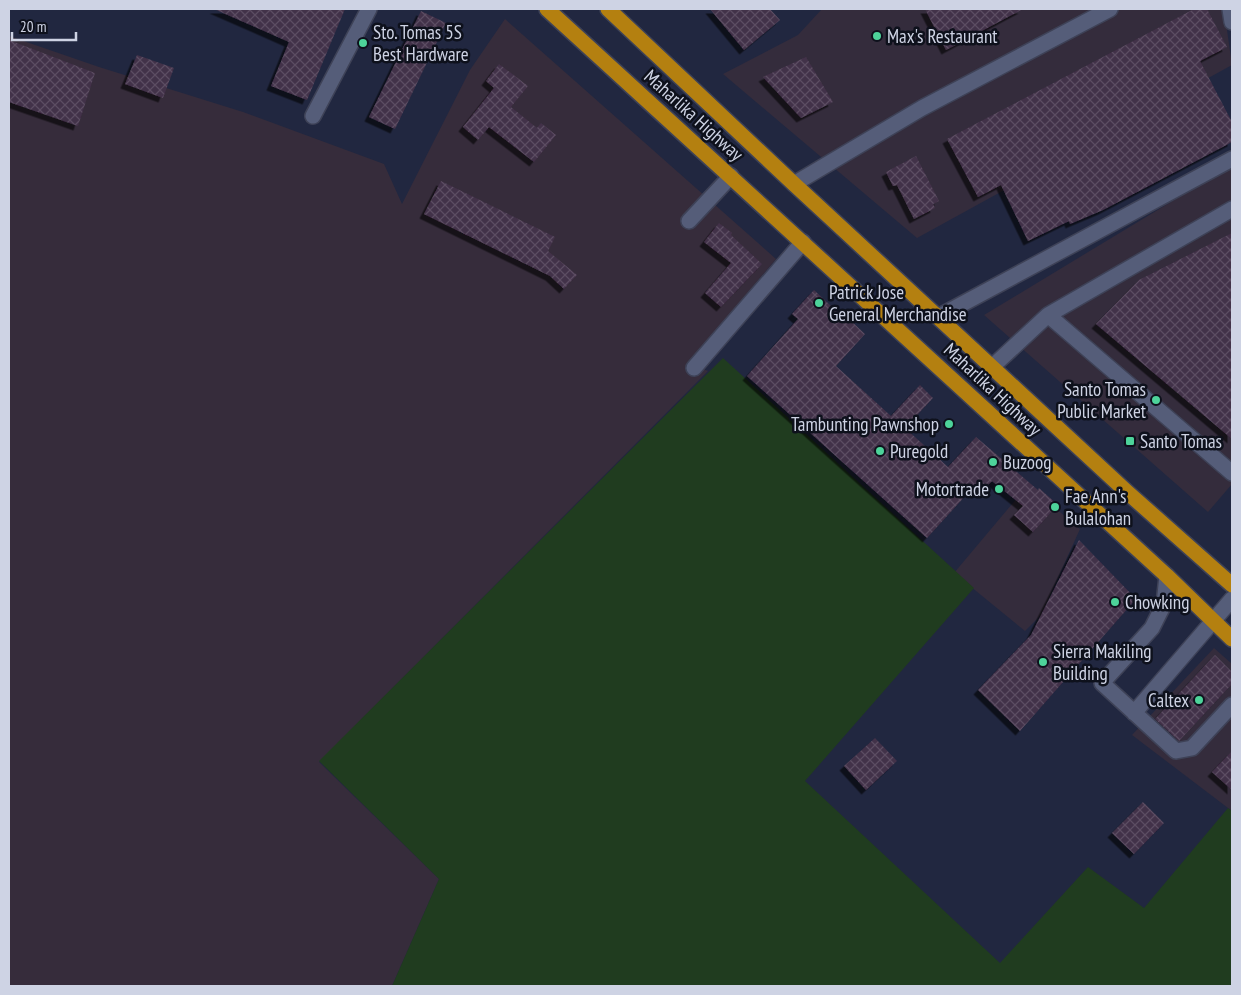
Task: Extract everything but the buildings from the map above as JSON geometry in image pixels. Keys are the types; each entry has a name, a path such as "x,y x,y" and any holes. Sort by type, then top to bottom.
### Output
{"highway":[{"name":"Maharlika Highway","path":"547,9 1167,576 1232,639"},
{"name":"Maharlika Highway","path":"608,9 1127,492 1232,585"}],"street":[{"path":"314,116 369,9"},
{"path":"794,184 922,108 1110,9"},
{"path":"1230,9 1232,22"},
{"path":"938,317 1232,159"},
{"path":"689,221 731,176"},
{"path":"992,367 1048,315 1232,209"},
{"path":"694,368 803,242"},
{"path":"1048,315 1232,473"},
{"path":"1167,576 1164,604 1152,628 1102,683 1176,751 1192,748 1232,705"},
{"path":"1134,714 1232,599"}],"shaded area":[{"path":"822,9 1224,9 1232,65 917,238 723,74 798,35"},
{"path":"505,19 776,259 689,363 708,371 319,762 439,879 392,986 9,986 9,36 99,67 243,112 384,164 402,204 470,70"},
{"name":"Santo Tomas Public Market","path":"1232,165 1232,484 1208,512 984,315"},
{"path":"1028,485 1080,529 1041,615 1025,631 954,573"},
{"name":"Caltex","path":"1214,648 1232,664 1232,811 1132,735"}],"green space":[{"path":"723,358 974,588 805,781 1000,963 1088,867 1144,908 1228,808 1232,811 1232,986 392,986 439,879 319,761"}],"place":[{"name":"Max's Restaurant","path":"877,36"},
{"name":"Sto. Tomas 5S Best Hardware","path":"363,43"},
{"name":"Patrick Jose General Merchandise","path":"819,303"},
{"name":"Santo Tomas Public Market","path":"1156,400"},
{"name":"Tambunting Pawnshop","path":"949,424"},
{"name":"Santo Tomas","path":"1130,441"},
{"name":"Puregold","path":"880,451"},
{"name":"Buzoog","path":"993,462"},
{"name":"Motortrade","path":"999,489"},
{"name":"Fae Ann's Bulalohan","path":"1055,507"},
{"name":"Chowking","path":"1115,602"},
{"name":"Sierra Makiling Building","path":"1043,662"},
{"name":"Caltex","path":"1199,700"}]}
